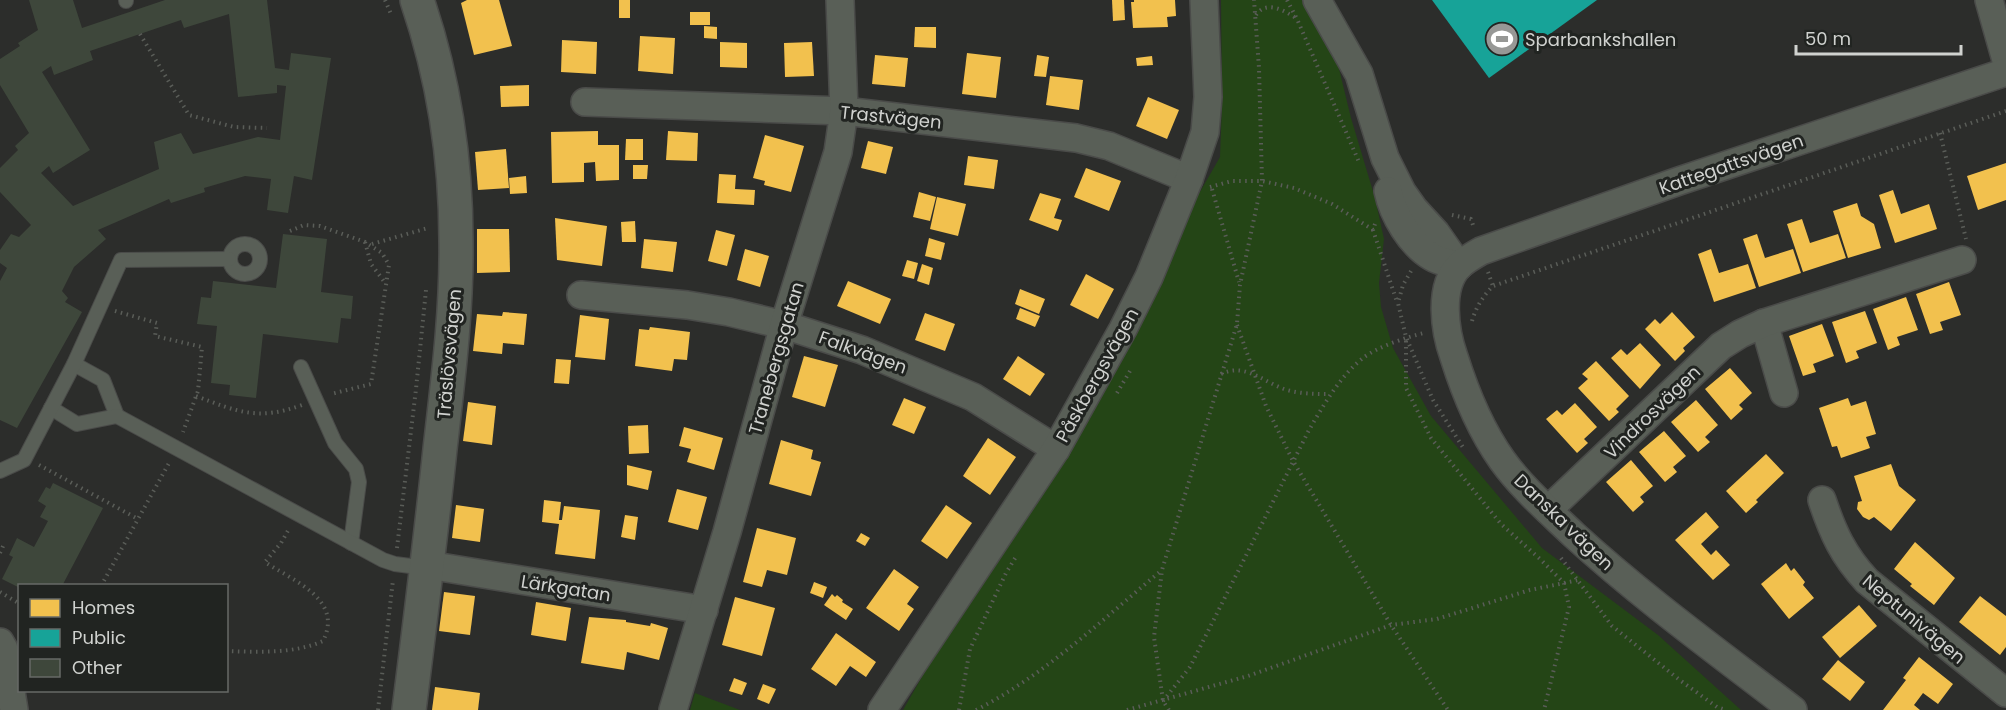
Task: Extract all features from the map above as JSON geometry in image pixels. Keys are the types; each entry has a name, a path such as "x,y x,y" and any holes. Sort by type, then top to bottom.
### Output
{"street":[{"name":"Träslövsvägen","path":"409,710 428,566 452,340 456,241 450,150 445,114 435,64 417,0"},
{"name":"Tranebergsgatan","path":"673,710 704,610 784,325 838,152 844,111 840,0"},
{"name":"Påskbergsvägen","path":"882,710 1056,449 1123,329 1149,276 1189,179 1205,132 1208,97 1204,0"},
{"path":"1317,0 1348,52 1367,97 1374,164 1402,192 1436,233 1459,266"},
{"path":"1989,0 2006,60"},
{"name":"Kattegattsvägen","path":"1459,266 1481,251 2006,72"},
{"name":"Trastvägen","path":"585,102 844,111 1094,141 1189,179"},
{"name":"Vindrosvägen","path":"1548,510 1721,346 1740,334 1764,323 1962,260"},
{"name":"Danska vägen","path":"1459,266 1451,279 1447,294 1446,327 1457,367 1473,408 1502,460 1548,510 1606,564 1779,705"},
{"name":"Falkvägen","path":"581,296 687,305 784,325 862,350 942,383 994,409 1056,449"},
{"path":"1764,323 1784,393"},
{"name":"Neptunivägen","path":"1822,500 1840,547 1867,581 2006,693"},
{"name":"Lärkgatan","path":"428,566 704,610"},
{"path":"0,642 4,649 14,710"}],"lane":[{"path":"0,471 25,458 74,364 121,260 229,259"},
{"path":"74,364 103,380 117,416 383,560 395,564 428,566"},
{"path":"301,367 334,443 356,470 358,476 357,504 351,543"},
{"path":"51,408 77,424 117,416"}],"path":[{"path":"385,0 394,24"},
{"path":"1169,710 1163,701 1154,637 1162,570 1237,324 1240,285 1262,181 1259,68 1254,0"},
{"path":"1287,0 1374,164"},
{"path":"1256,16 1266,6 1285,11 1297,19"},
{"path":"140,34 189,115 234,127 267,128"},
{"path":"1163,701 1190,667 1293,461 1330,394 1364,358 1406,338 1472,322 1479,303 1493,286 2006,111"},
{"path":"1940,133 1967,241 1962,260"},
{"path":"1240,285 1211,188 1232,180 1262,181 1294,188 1332,204 1380,235"},
{"path":"1376,221 1373,230 1398,303"},
{"path":"196,396 246,413 266,415 287,411 331,394 371,384 387,284 389,264 387,258 371,244 320,226 304,225 290,231"},
{"path":"371,244 428,226 428,237"},
{"path":"365,242 371,264 387,284"},
{"path":"378,710 426,289"},
{"path":"100,306 157,323 155,336 202,347 196,396 177,449 102,584"},
{"path":"1237,324 1266,406 1293,461 1391,625 1448,710"},
{"path":"1406,338 1406,388 1431,438 1502,524 1564,584 1569,608 1544,710"},
{"path":"1220,374 1236,369 1294,392 1330,394"},
{"path":"25,458 138,519"},
{"path":"228,651 263,652 312,646 323,641 329,629 324,603 314,593 265,562 281,543 297,513"},
{"path":"0,553 4,544"},
{"path":"976,710 991,703 1056,658 1162,570"},
{"path":"1127,710 1248,676 1391,625 1437,619 1530,590 1579,580"},
{"path":"0,592 18,603"}],"green space":[{"path":"1221,0 1305,0 1333,44 1384,239 1379,283 1381,307 1393,348 1431,416 1542,548 1658,635 1741,710 903,710 1220,157"},
{"path":"695,693 740,710 690,710"}],"building: Homes":[{"path":"467,0 499,0 512,46 474,55 461,3"},
{"path":"619,0 630,0 630,18 619,18"},
{"path":"1112,0 1124,0 1125,20 1113,21"},
{"path":"1134,0 1175,0 1176,16 1167,17 1168,27 1133,28 1131,2"},
{"path":"690,12 710,12 710,25 690,25"},
{"path":"704,26 717,27 717,39 704,38"},
{"path":"915,27 936,27 936,48 914,47"},
{"path":"640,36 675,38 673,74 638,71"},
{"path":"562,40 597,42 596,74 561,72"},
{"path":"720,42 747,43 747,68 720,67"},
{"path":"812,42 814,76 785,77 784,43"},
{"path":"967,53 1001,57 996,98 962,94"},
{"path":"875,55 908,58 905,87 872,84"},
{"path":"1037,55 1049,57 1046,77 1034,76"},
{"path":"1152,56 1153,65 1137,66 1136,58"},
{"path":"1050,76 1083,80 1079,110 1046,105"},
{"path":"529,85 529,106 501,107 500,86"},
{"path":"1148,97 1179,110 1167,139 1136,126"},
{"path":"598,131 598,145 619,145 619,180 596,181 595,162 584,163 584,182 552,183 551,132"},
{"path":"668,131 698,133 697,161 666,160"},
{"path":"765,135 804,146 791,192 764,185 765,181 753,178"},
{"path":"626,139 643,139 643,160 625,160"},
{"path":"868,141 893,147 886,174 861,168"},
{"path":"506,149 509,188 478,190 475,152"},
{"path":"968,156 998,160 994,189 964,185"},
{"path":"2006,163 2006,200 1978,210 1967,176"},
{"path":"633,165 648,165 647,179 633,179"},
{"path":"1086,168 1121,181 1109,211 1074,197"},
{"path":"719,174 736,175 735,189 755,190 754,205 717,203"},
{"path":"526,176 527,193 510,194 509,178"},
{"path":"1893,190 1901,214 1929,204 1937,229 1895,243 1879,195"},
{"path":"919,192 936,197 930,221 913,217"},
{"path":"1040,193 1061,199 1054,218 1062,220 1058,231 1029,220"},
{"path":"937,197 966,204 958,236 930,229"},
{"path":"1857,203 1861,216 1874,224 1881,248 1848,258 1833,211"},
{"path":"555,218 607,226 602,266 557,260"},
{"path":"1802,219 1810,243 1838,234 1846,258 1803,272 1787,224"},
{"path":"635,221 636,242 622,242 621,222"},
{"path":"477,229 509,229 510,272 477,273"},
{"path":"716,230 735,235 727,266 708,261"},
{"path":"1757,234 1765,258 1793,249 1801,273 1759,287 1743,239"},
{"path":"929,238 945,243 941,260 925,256"},
{"path":"644,239 677,242 673,272 641,268"},
{"path":"745,249 769,256 760,287 737,280"},
{"path":"1711,249 1719,273 1748,264 1756,288 1714,302 1698,254"},
{"path":"907,260 918,263 914,279 902,276"},
{"path":"922,264 933,268 929,285 917,281"},
{"path":"1086,274 1114,289 1098,319 1070,305"},
{"path":"848,281 891,299 880,324 837,306"},
{"path":"1949,282 1961,315 1940,322 1943,330 1930,334 1916,294"},
{"path":"1020,289 1045,299 1039,314 1015,304"},
{"path":"1906,297 1918,330 1897,337 1900,345 1888,350 1873,309"},
{"path":"1020,308 1040,316 1035,327 1016,319"},
{"path":"1865,311 1877,343 1856,351 1859,358 1846,363 1832,322"},
{"path":"503,312 527,314 524,345 503,343 502,354 473,351 477,314 502,316"},
{"path":"1672,312 1695,337 1683,348 1685,351 1675,361 1645,329 1655,319 1660,324"},
{"path":"925,313 955,324 945,351 915,340"},
{"path":"580,315 609,319 605,360 575,357"},
{"path":"1822,324 1834,356 1813,364 1816,372 1803,376 1789,336"},
{"path":"650,327 690,332 687,360 674,359 672,371 635,366 639,329 649,330"},
{"path":"1640,343 1661,365 1640,389 1611,358 1621,349 1627,355"},
{"path":"804,356 838,365 825,407 792,397"},
{"path":"1018,356 1045,374 1030,396 1003,379"},
{"path":"556,359 571,360 569,384 554,383"},
{"path":"1596,361 1629,396 1616,409 1619,412 1609,421 1578,388 1588,379 1582,374"},
{"path":"1730,368 1752,393 1739,405 1743,409 1731,420 1705,389"},
{"path":"904,398 926,407 914,434 892,425"},
{"path":"1848,398 1851,406 1866,401 1876,434 1866,437 1870,448 1841,458 1837,446 1832,447 1819,408"},
{"path":"1696,400 1718,425 1705,437 1710,442 1698,452 1671,422"},
{"path":"468,402 496,406 492,445 463,441"},
{"path":"1575,403 1597,427 1584,439 1588,443 1577,453 1546,419 1557,410 1562,415"},
{"path":"648,425 649,453 629,454 628,426"},
{"path":"684,427 723,438 714,470 687,462 691,449 679,446"},
{"path":"1664,431 1686,456 1673,467 1677,472 1665,482 1639,452"},
{"path":"988,438 1016,457 990,495 963,476"},
{"path":"781,440 813,450 811,459 821,462 811,496 769,484"},
{"path":"1766,454 1784,473 1746,513 1726,491"},
{"path":"1631,460 1653,486 1640,497 1644,502 1633,512 1606,482"},
{"path":"1891,464 1899,486 1916,500 1891,531 1874,517 1869,520 1863,517 1857,509 1858,502 1862,501 1854,476"},
{"path":"627,465 652,471 648,490 627,485"},
{"path":"677,489 707,497 698,530 668,522"},
{"path":"544,500 561,502 559,520 562,520 564,506 600,510 595,559 555,554 559,524 542,522"},
{"path":"456,505 484,509 480,542 452,538"},
{"path":"946,505 972,523 947,559 921,541"},
{"path":"1706,512 1719,527 1701,544 1711,555 1716,550 1730,565 1713,580 1675,540"},
{"path":"625,515 638,517 635,540 621,537"},
{"path":"757,528 796,538 787,575 767,570 762,587 743,582"},
{"path":"861,533 870,538 865,546 856,541"},
{"path":"1915,542 1955,578 1934,605 1910,586 1912,584 1894,569"},
{"path":"1786,563 1791,571 1794,568 1805,582 1803,585 1814,598 1789,619 1761,584"},
{"path":"894,569 919,587 907,604 914,609 899,631 866,608"},
{"path":"814,582 827,587 823,598 810,593"},
{"path":"444,592 475,596 470,635 439,631"},
{"path":"832,594 835,597 837,595 843,600 842,602 853,609 846,620 824,605"},
{"path":"1980,596 2006,616 2006,647 2000,655 1959,622"},
{"path":"735,597 775,608 762,656 722,645"},
{"path":"536,602 571,608 566,641 531,635"},
{"path":"1859,605 1877,626 1840,658 1822,637"},
{"path":"589,617 626,620 626,622 650,626 651,623 668,628 659,660 627,652 624,670 581,663"},
{"path":"836,633 876,662 866,677 850,666 836,686 811,669"},
{"path":"1919,657 1953,684 1938,704 1923,693 1914,705 1920,710 1883,710 1906,680 1903,678"},
{"path":"1838,660 1865,682 1850,701 1822,679"},
{"path":"734,678 747,683 742,695 729,691"},
{"path":"763,684 776,689 769,704 757,699"},
{"path":"435,687 480,693 478,710 432,710"}],"building: Public":[{"name":"Sparbankshallen","path":"1432,0 1597,0 1489,78"}],"building: Other":[{"path":"29,0 73,0 82,28 165,0 267,0 275,68 289,70 291,53 331,58 312,180 294,176 288,213 267,210 271,179 245,176 204,188 205,192 171,203 169,199 98,230 106,239 74,267 62,291 68,298 65,302 82,312 17,428 0,420 0,281 7,268 0,263 0,250 11,234 19,237 31,225 0,192 0,168 18,150 15,146 29,133 0,85 0,59 38,30","holes":["229,14 238,97 277,93 277,85 286,86 280,140 258,137 193,154 181,133 154,142 159,169 73,206 41,173 49,166 53,173 90,150 42,72 51,66 54,75 93,60 90,51 181,20 184,28"]},
{"path":"283,234 327,239 321,292 353,296 351,319 341,318 338,343 263,334 256,398 229,395 230,385 211,383 217,326 197,324 201,297 211,298 213,281 276,288"},
{"path":"53,483 103,508 63,584 18,584 18,587 2,579 13,557 9,555 17,538 34,547 48,521 40,517 46,506 38,501 46,487 50,489"}],"place":[{"name":"Sparbankshallen","path":"1502,39"}]}
